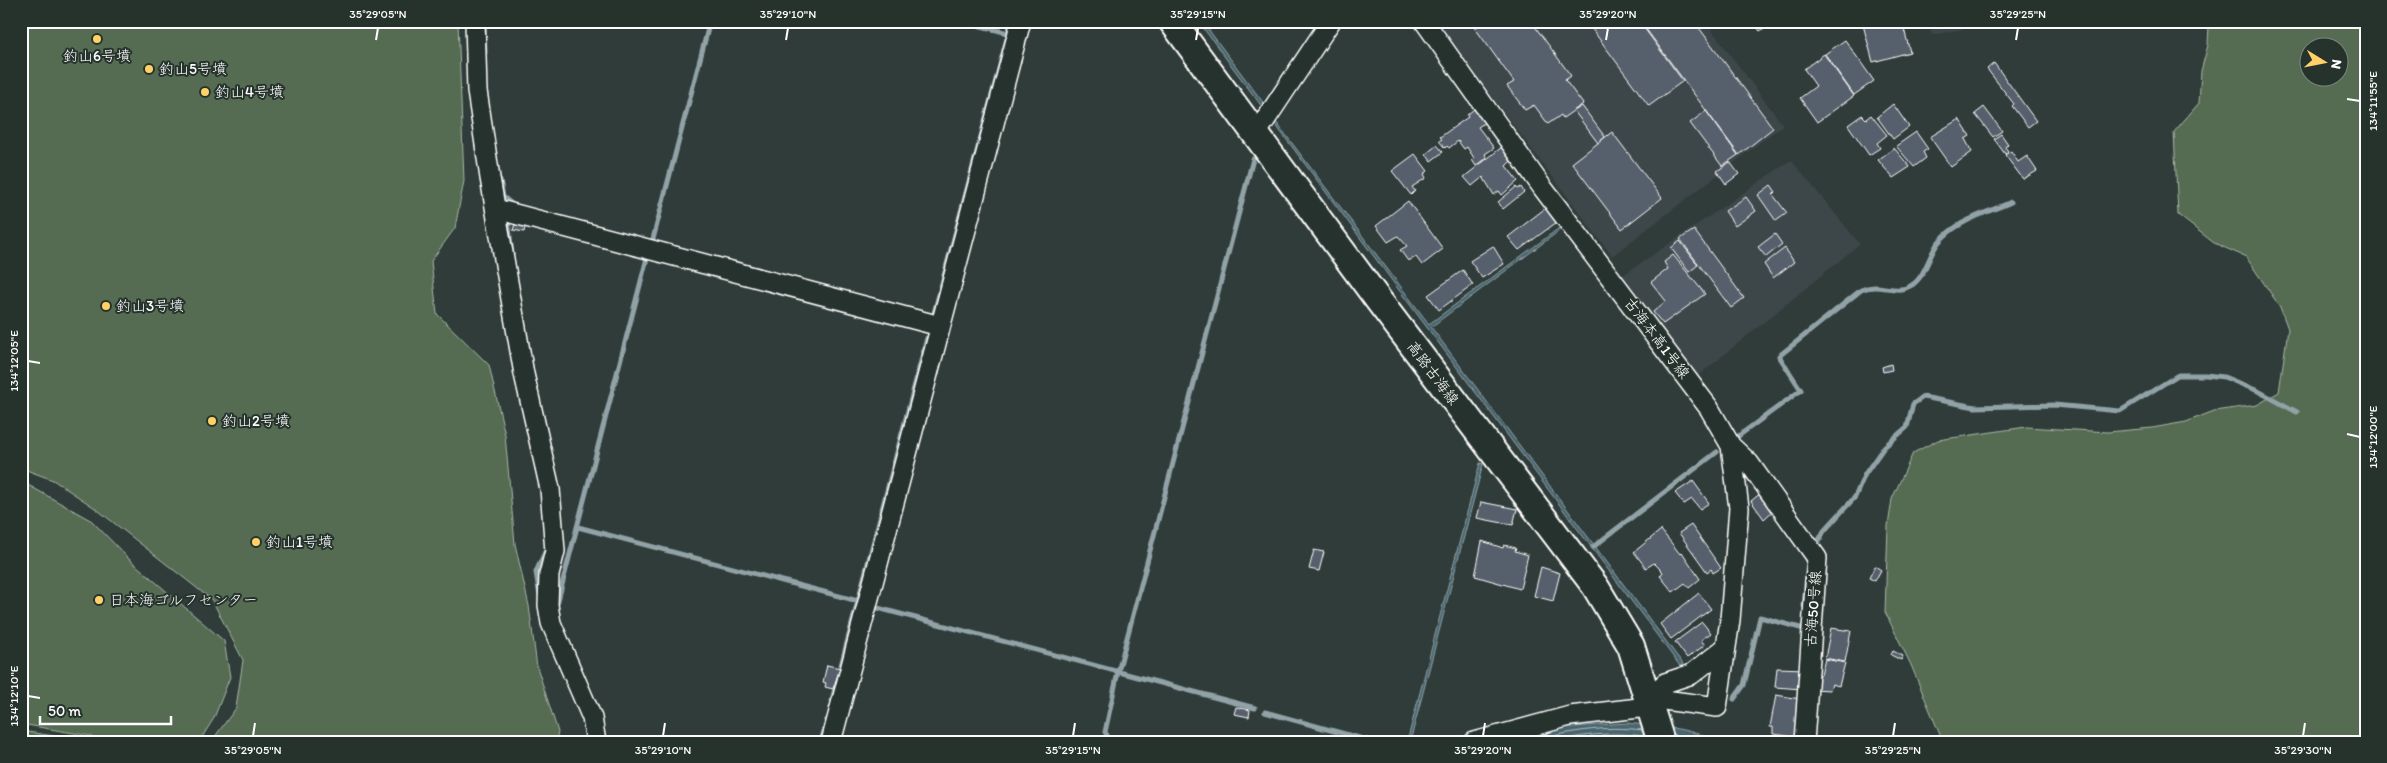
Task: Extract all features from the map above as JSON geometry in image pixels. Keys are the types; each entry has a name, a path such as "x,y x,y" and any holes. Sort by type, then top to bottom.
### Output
{"main road":[{"name":"高路古海線","path":"1172,21 1379,301 1595,586 1631,646 1654,720"}],"street":[{"path":"475,21 477,91 524,374 550,489 555,543 549,575 548,605 551,624 592,718 596,742"},
{"path":"831,742 1021,21"},
{"path":"1256,134 1331,21"},
{"name":"古海本高1号線","path":"1424,21 1542,187 1709,408 1731,446 1739,508 1726,647 1717,707 1654,720"},
{"path":"496,209 940,326"},
{"name":"古海50号線","path":"1731,446 1748,463 1816,558 1804,742"},
{"path":"1474,742 1570,716 1639,708 1654,720 1665,683 1692,674 1726,647"}],"shaded area":[{"path":"1445,21 1705,21 1783,125 1612,256 1439,26"},
{"path":"1929,21 2003,21 1932,35"},
{"path":"1791,160 1860,244 1698,376 1622,276"}],"green space":[{"path":"21,21 458,21 464,181 455,228 431,261 437,314 489,365 505,435 515,544 529,606 537,667 558,732 556,742 211,742 236,708 243,660 212,600 95,508 53,480 21,468"},
{"path":"2206,21 2366,21 2366,742 1943,742 1911,665 1885,612 1888,526 1892,499 1913,453 1938,440 2026,427 2108,432 2152,428 2186,422 2214,411 2257,405 2279,392 2288,329 2280,307 2246,257 2214,243 2178,215 2174,132 2199,103 2201,71 2208,45 2209,24"},
{"name":"日本海ゴルフセンター","path":"21,481 92,521 129,559 224,641 230,677 214,718 199,742 100,742 91,736 21,724"},
{"path":"21,731 61,737 69,742 21,742"}],"water":[{"path":"1198,21 1202,21 1268,109 1266,112"},
{"path":"1270,114 1429,324 1562,226 1563,228 1431,327 1683,664 1680,666 1269,116"},
{"path":"1480,463 1483,464 1410,742 1407,742"},
{"path":"1626,723 1684,730 1716,742 1510,742 1560,728"}],"building":[{"path":"1485,21 1531,21 1571,76 1565,80 1583,104 1563,118 1561,115 1548,124 1534,105 1525,110 1507,86 1514,82 1475,28"},
{"path":"1586,21 1639,21 1683,81 1649,106"},
{"path":"1640,21 1694,21 1773,128 1739,155"},
{"path":"1752,21 1770,21 1772,23 1760,31"},
{"path":"1862,21 1902,21 1910,52 1873,62"},
{"path":"1845,40 1874,81 1854,95 1825,54"},
{"path":"1824,54 1854,96 1817,122 1800,98 1816,86 1804,69"},
{"path":"1994,63 2036,121 2028,127 2012,106 2014,104 1987,69"},
{"path":"1893,104 1909,127 1893,139 1877,117"},
{"path":"1582,106 1605,137 1598,143 1574,111"},
{"path":"1984,107 2002,131 1993,137 1975,114"},
{"path":"1474,109 1484,123 1478,127 1494,148 1485,154 1487,158 1476,166 1472,160 1474,158 1467,147 1464,149 1458,141 1449,148 1447,146 1445,148 1439,141 1442,139 1440,137 1468,117 1467,115"},
{"path":"1706,111 1738,155 1722,166 1690,123"},
{"path":"1862,115 1866,119 1871,115 1887,135 1877,143 1880,148 1869,155 1848,125"},
{"path":"1959,119 1970,136 1965,139 1972,152 1951,167 1930,137"},
{"path":"1612,132 1662,198 1622,229 1572,163"},
{"path":"1916,132 1928,149 1923,152 1926,158 1914,167 1896,146"},
{"path":"2001,134 2008,144 2005,147 2008,151 2005,154 1994,139"},
{"path":"1437,145 1443,152 1431,161 1426,154"},
{"path":"1502,147 1512,160 1506,166 1518,181 1502,195 1499,191 1494,195 1483,177 1472,186 1464,177"},
{"path":"1894,148 1910,167 1893,178 1878,160"},
{"path":"2011,151 2018,162 2027,156 2037,171 2023,179 2005,155"},
{"path":"1415,154 1428,171 1424,174 1426,178 1412,187 1415,191 1411,195 1392,171"},
{"path":"1730,162 1739,174 1726,184 1717,171"},
{"path":"1771,185 1776,192 1773,195 1787,213 1776,221 1758,195"},
{"path":"1516,187 1518,189 1521,187 1524,192 1503,209 1498,202"},
{"path":"1746,197 1756,211 1735,226 1725,211"},
{"path":"1408,201 1443,249 1422,265 1416,257 1408,261 1400,250 1407,246 1398,236 1388,242 1376,226"},
{"path":"1547,207 1557,222 1519,250 1508,237"},
{"path":"516,221 526,223 524,232 513,230"},
{"path":"1694,230 1744,298 1731,308 1680,239"},
{"path":"1775,234 1782,244 1766,257 1758,247"},
{"path":"1680,241 1698,265 1689,272 1671,248"},
{"path":"1493,246 1504,264 1482,278 1470,261"},
{"path":"1785,248 1794,262 1773,278 1764,264"},
{"path":"1673,255 1705,294 1663,324 1653,312 1666,301 1651,282 1668,269 1664,262"},
{"path":"1463,270 1473,285 1439,310 1428,295"},
{"path":"1891,364 1892,370 1883,372 1882,367"},
{"path":"1693,481 1709,503 1700,509 1692,499 1684,504 1675,493"},
{"path":"1762,492 1775,509 1764,519 1751,501"},
{"path":"1481,502 1517,509 1513,525 1477,518"},
{"path":"1691,525 1721,568 1713,573 1711,569 1707,572 1679,533"},
{"path":"1661,530 1680,554 1682,552 1700,579 1689,588 1685,583 1673,592 1660,576 1663,572 1654,563 1646,568 1634,552"},
{"path":"1482,541 1503,548 1504,545 1516,548 1515,551 1528,555 1520,589 1475,576"},
{"path":"1314,550 1324,552 1319,571 1309,569"},
{"path":"1875,566 1881,570 1875,581 1869,578"},
{"path":"1541,567 1560,573 1553,601 1534,596"},
{"path":"1699,593 1711,609 1671,639 1660,624"},
{"path":"1702,622 1711,633 1701,640 1705,645 1687,658 1675,642"},
{"path":"1831,628 1851,631 1845,662 1825,658"},
{"path":"1893,651 1903,656 1901,660 1891,655"},
{"path":"1825,659 1845,663 1839,686 1832,684 1830,690 1813,689 1814,675 1821,675"},
{"path":"827,665 840,668 833,689 825,687 826,683 823,682"},
{"path":"1777,668 1805,669 1802,689 1775,687"},
{"path":"1776,695 1800,699 1798,742 1782,742 1788,736 1773,734 1773,727 1770,727"},
{"path":"1236,707 1250,710 1249,717 1234,714"}],"waterway":[{"path":"484,21 485,53"},
{"path":"653,239 710,21"},
{"path":"962,21 1008,33"},
{"path":"934,313 1010,27"},
{"path":"1111,742 1105,732 1118,672 1253,159"},
{"path":"500,180 503,197 514,206"},
{"path":"1737,437 1801,390 1779,356 1861,290 1875,287 1900,289 1912,285 1924,271 1935,248 1945,235 1962,223 2011,202"},
{"path":"508,220 512,254"},
{"path":"556,608 647,258"},
{"path":"832,700 927,338"},
{"path":"1817,544 1824,531 1855,497 1865,474 1884,447 1907,427 1913,404 1923,397 1975,407 2054,405 2120,411 2178,375 2206,375 2224,377 2258,391 2297,412"},
{"path":"1593,547 1717,452"},
{"path":"578,527 858,601"},
{"path":"540,596 536,572 545,552"},
{"path":"1804,606 1808,562"},
{"path":"874,607 1255,708"},
{"path":"1734,699 1744,685 1760,617 1804,629 1804,624"},
{"path":"1265,712 1374,742"},
{"path":"821,742 827,720"}],"place":[{"name":"釣山6号墳","path":"97,39"},
{"name":"釣山5号墳","path":"149,69"},
{"name":"釣山4号墳","path":"205,92"},
{"name":"釣山3号墳","path":"106,306"},
{"name":"釣山2号墳","path":"212,421"},
{"name":"釣山1号墳","path":"256,542"},
{"name":"日本海ゴルフセンター","path":"99,600"}]}
